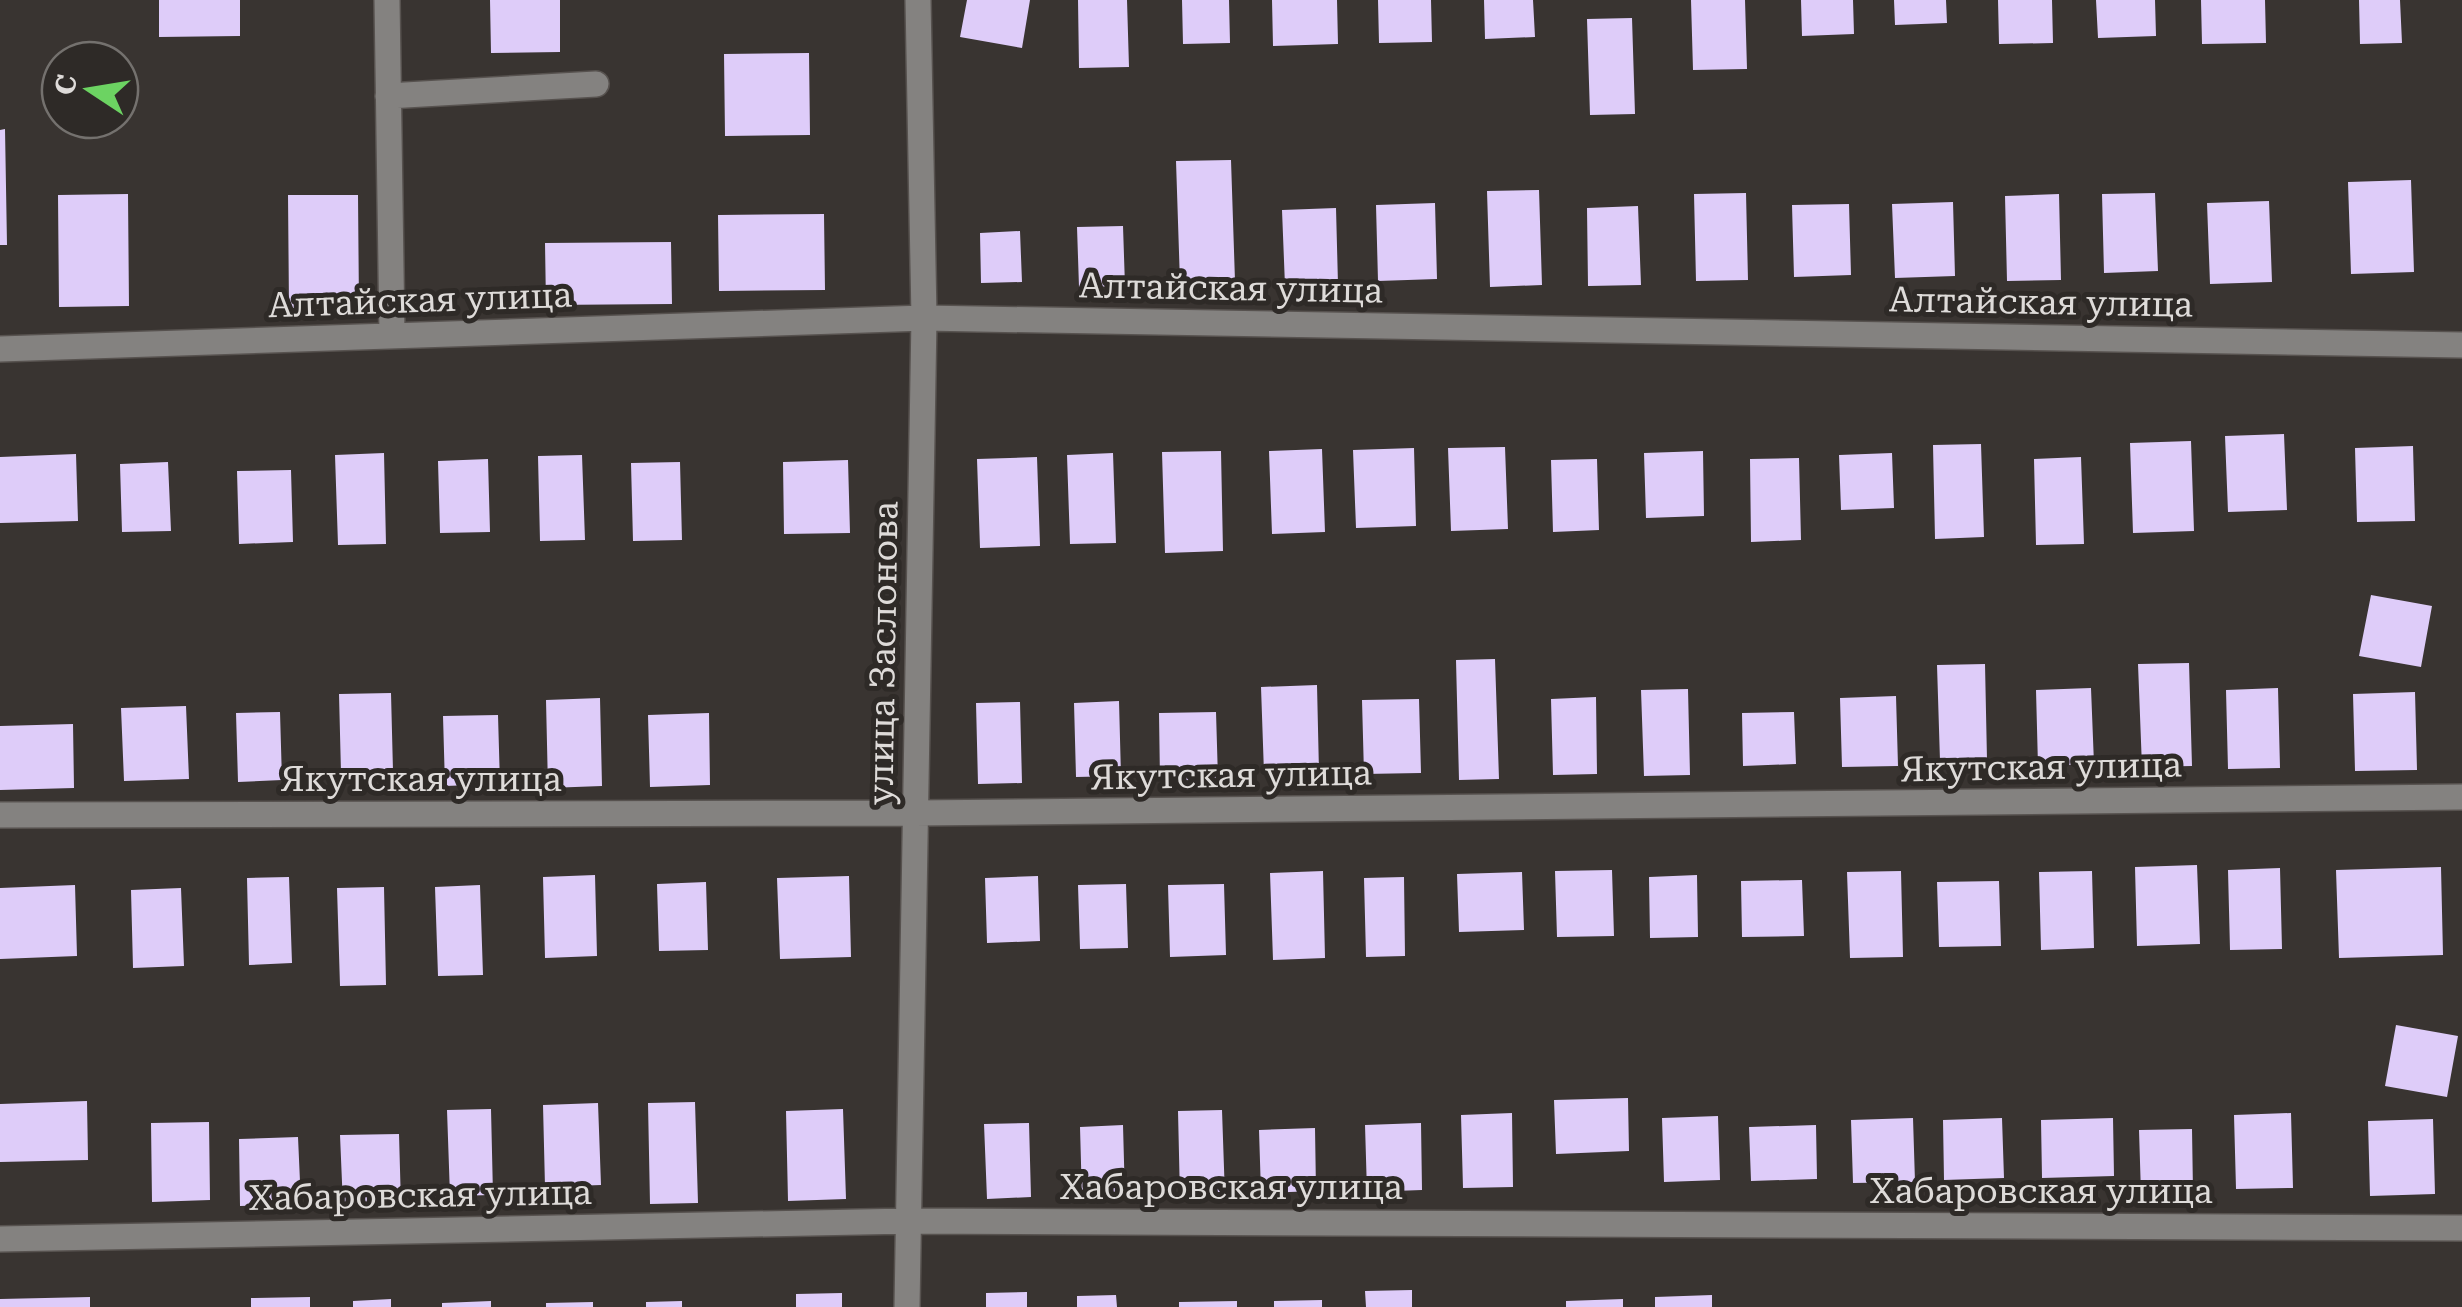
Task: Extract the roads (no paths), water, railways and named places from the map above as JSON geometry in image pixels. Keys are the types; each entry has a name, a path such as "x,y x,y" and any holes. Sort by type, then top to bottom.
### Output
{"street":[{"path":"387,0 392,336"},
{"name":"улица Заслонова","path":"907,1307 924,318 918,0"},
{"path":"388,96 596,84"},
{"name":"Алтайская улица","path":"0,348 924,318 2462,344"},
{"name":"Якутская улица","path":"0,815 916,814 2462,797"},
{"name":"Хабаровская улица","path":"0,1238 908,1221 2462,1228"}]}
